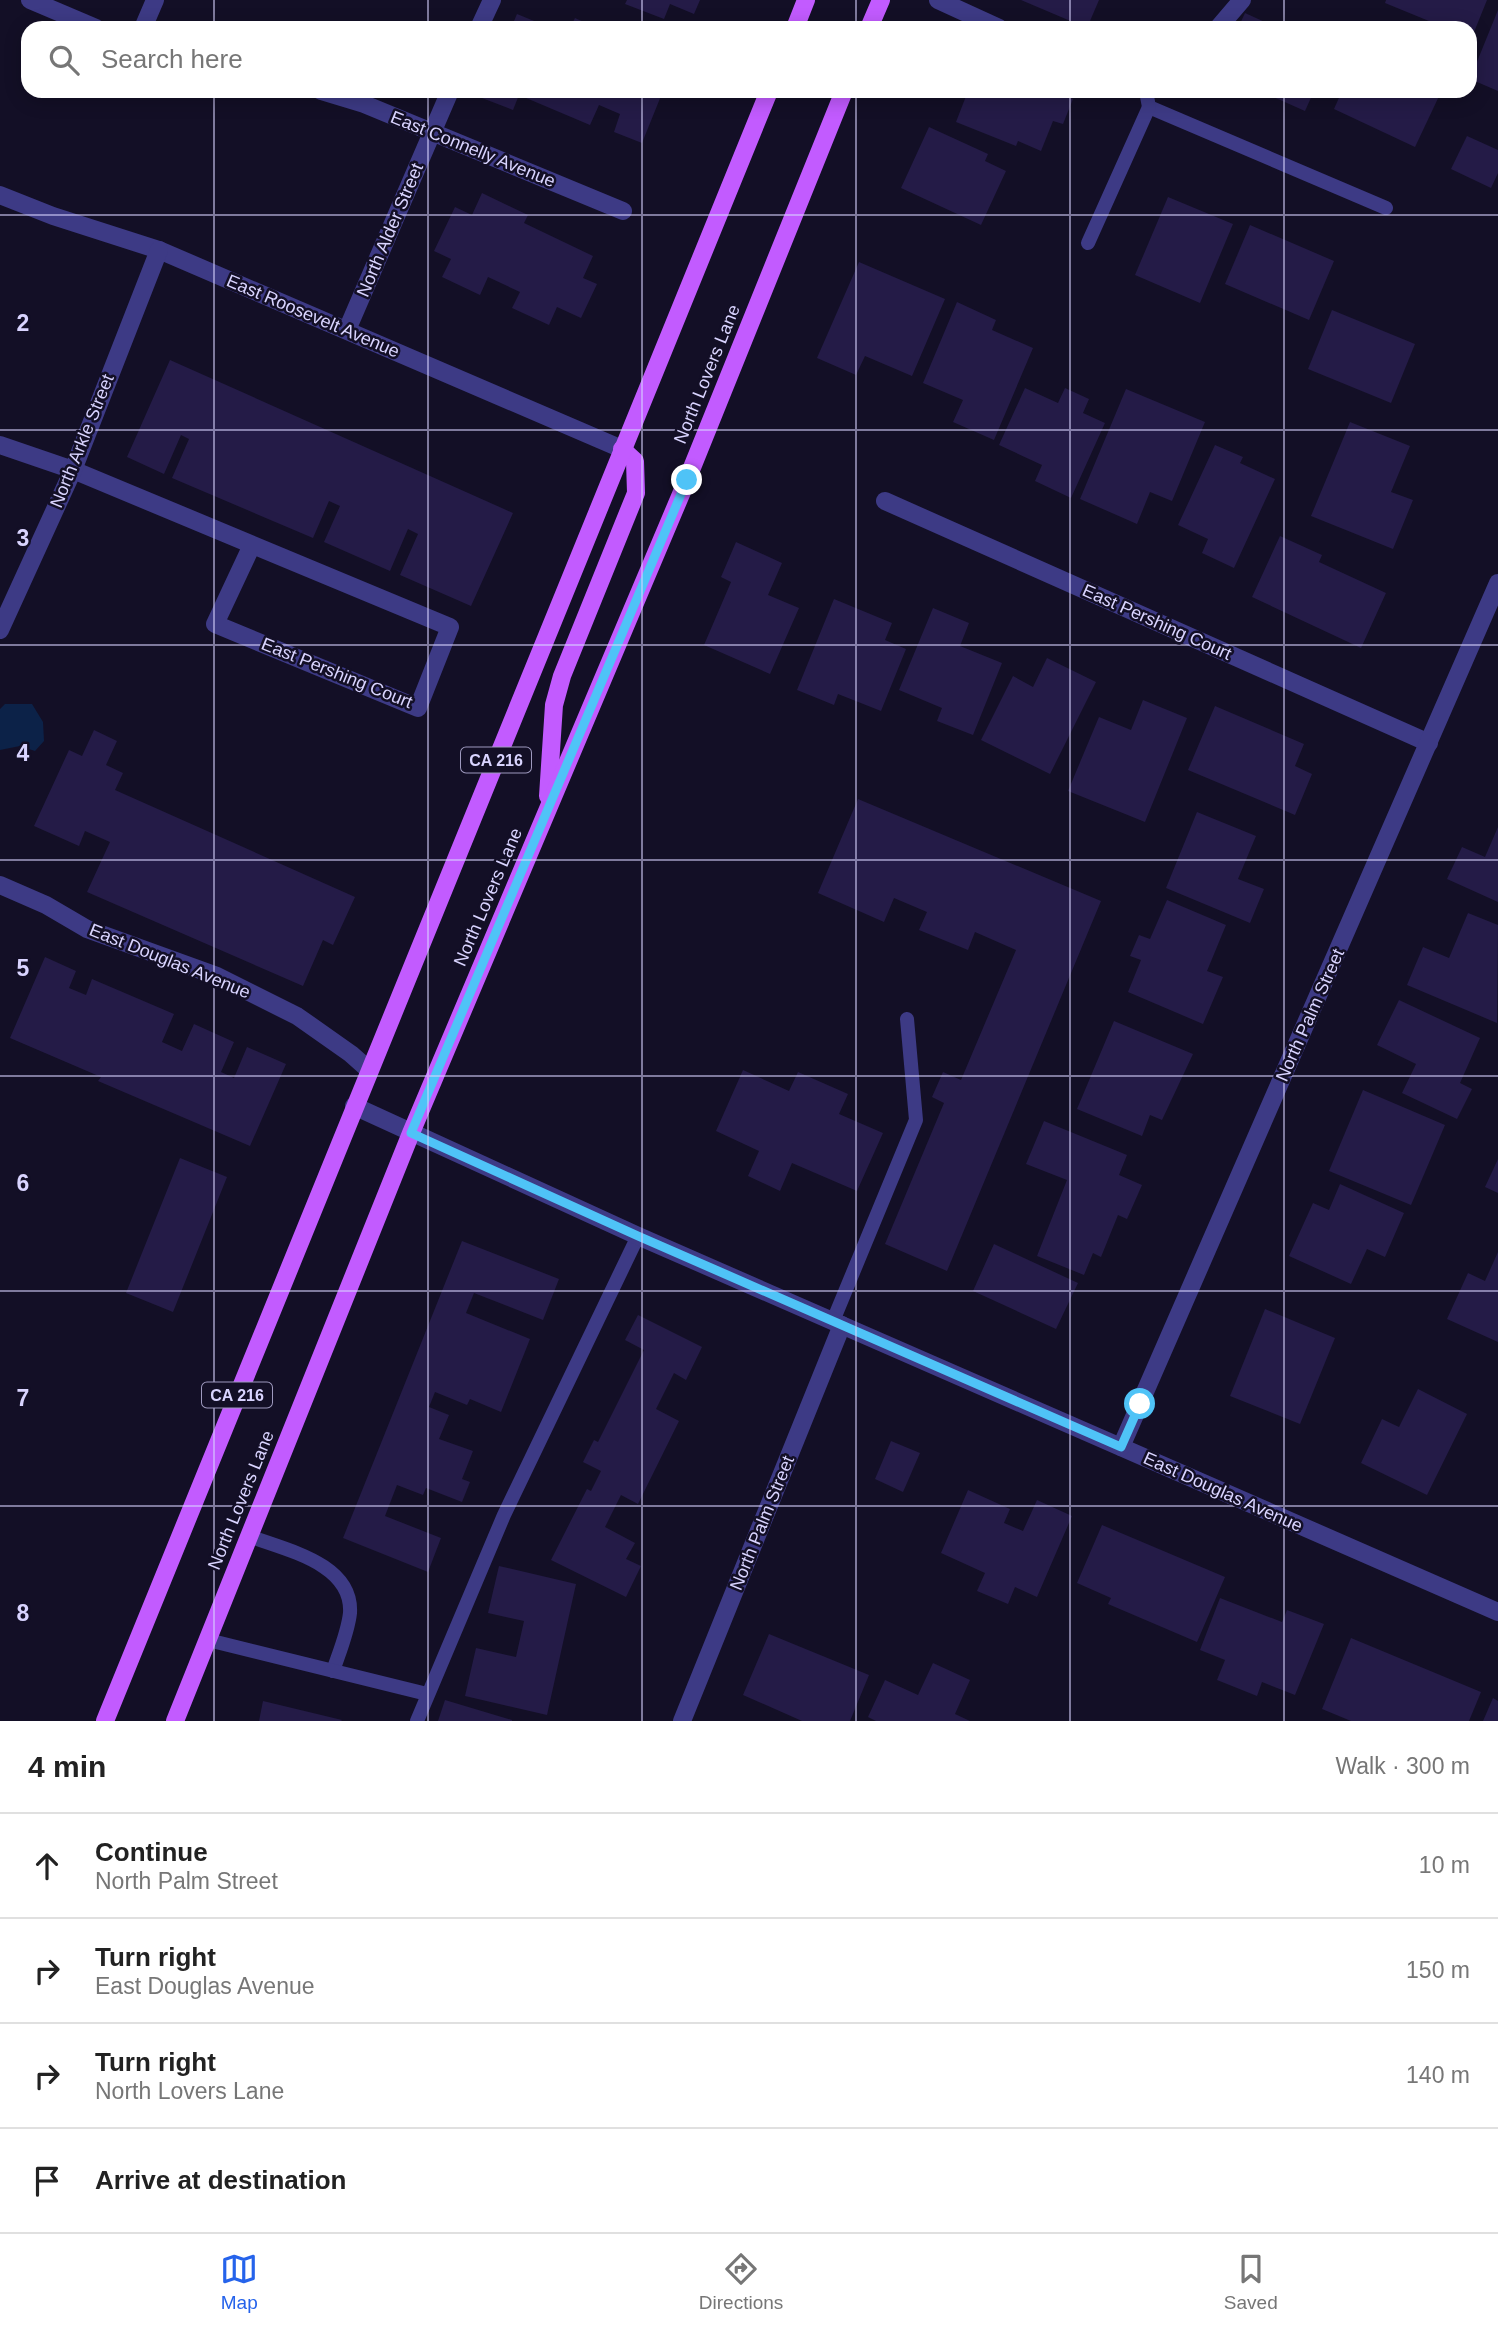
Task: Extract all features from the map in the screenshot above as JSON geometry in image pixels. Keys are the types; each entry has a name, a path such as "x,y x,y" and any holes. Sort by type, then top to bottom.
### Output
{"main road":[{"path":"798,21 806,0"},
{"path":"872,21 881,0"},
{"name":"CA 216","path":"105,1721 766,98"},
{"name":"North Lovers Lane","path":"175,1721 411,1133 687,480 841,98"},
{"path":"547,812 554,705 562,676 636,493 635,461 622,449"}],"street":[{"path":"30,0 80,21"},
{"path":"146,21 155,0"},
{"path":"482,21 492,0"},
{"path":"938,0 984,21"},
{"path":"1224,21 1242,0"},
{"name":"East Connelly Avenue","path":"344,98 623,211"},
{"name":"North Alder Street","path":"347,330 447,98"},
{"name":"East Roosevelt Avenue","path":"0,195 53,216 159,250 622,449"},
{"name":"North Arkle Street","path":"0,630 72,470 159,250"},
{"name":"East Pershing Court","path":"0,444 72,470 450,627 418,708 215,624 252,545"},
{"name":"East Pershing Court","path":"885,501 1429,743"},
{"name":"North Palm Street","path":"1121,1447 1498,583"},
{"name":"East Douglas Avenue","path":"0,885 46,905 87,929 217,976 297,1016 369,1070"},
{"name":"East Douglas Avenue","path":"354,1106 638,1236 1498,1612"},
{"name":"North Palm Street","path":"682,1721 838,1323"}],"lane":[{"path":"1088,243 1149,107 1147,98"},
{"path":"1149,107 1386,208"},
{"path":"838,1323 916,1120 907,1019"},
{"path":"417,1721 504,1516 638,1236"},
{"path":"249,1536 325,1565 344,1583 350,1612 333,1671"},
{"path":"208,1640 427,1694"}],"water":[{"path":"5,704 32,704 43,722 44,741 35,751 20,746 0,750 0,709"}],"building":[{"path":"627,0 700,0 694,14 670,4 664,19 625,4"},
{"path":"1021,0 1099,0 1090,21 1070,21"},
{"path":"1386,0 1487,0 1477,25 1477,21 1429,21 1385,3"},
{"path":"1498,10 1498,91 1477,82 1477,62"},
{"path":"1245,13 1263,21 1241,21"},
{"path":"517,14 534,21 514,21"},
{"path":"482,98 518,98 513,110"},
{"path":"526,98 660,98 642,143 614,132 620,114 599,105 590,125"},
{"path":"965,98 1073,99 1063,124 1053,121 1041,151 1018,141 1016,146 956,122"},
{"path":"1276,98 1311,98 1305,111"},
{"path":"1339,98 1438,98 1415,147 1334,109"},
{"path":"929,127 988,154 985,161 1006,171 981,225 901,188"},
{"path":"1467,136 1498,150 1498,173 1491,188 1451,169"},
{"path":"482,193 528,215 524,223 593,256 583,278 597,284 581,318 557,307 549,325 512,308 520,292 488,277 480,295 442,277 451,259 434,251 455,207 472,215"},
{"path":"1168,197 1233,224 1200,303 1135,275"},
{"path":"1250,225 1334,261 1309,320 1225,284"},
{"path":"859,262 945,299 912,376 865,356 856,375 817,358"},
{"path":"957,302 996,320 992,330 1033,348 994,440 953,422 963,400 923,383"},
{"path":"1332,310 1415,344 1391,403 1308,369"},
{"path":"170,360 513,513 471,606 400,575 418,534 408,529 390,571 324,542 340,506 329,501 313,538 172,478 189,439 181,435 164,474 127,457"},
{"path":"1025,388 1058,403 1065,388 1089,399 1083,413 1105,423 1071,498 1035,481 1042,465 999,445"},
{"path":"1126,389 1205,422 1172,501 1150,492 1137,524 1080,499"},
{"path":"1350,422 1410,446 1391,492 1413,500 1393,549 1311,516"},
{"path":"1215,445 1243,457 1240,463 1275,479 1234,568 1202,553 1208,539 1178,525"},
{"path":"1280,536 1322,555 1319,562 1386,593 1361,648 1252,597"},
{"path":"736,542 782,563 768,595 799,608 770,674 704,645 731,582 721,577"},
{"path":"834,599 892,623 885,640 906,649 881,711 838,694 834,705 797,690"},
{"path":"933,608 969,623 960,646 1002,663 973,735 937,721 942,708 899,690"},
{"path":"1047,658 1096,682 1050,774 981,740 1013,676 1033,687"},
{"path":"1143,700 1187,718 1145,822 1068,791 1099,717 1131,730"},
{"path":"1215,706 1304,744 1295,766 1312,774 1295,815 1188,770"},
{"path":"94,730 117,741 106,765 123,773 115,790 355,897 333,945 323,940 303,986 87,892 110,842 85,831 79,846 34,826 69,750 82,756"},
{"path":"858,799 1101,901 947,1271 885,1244 944,1103 932,1097 943,1072 961,1080 1016,950 975,932 968,950 919,930 927,912 894,898 884,922 818,893"},
{"path":"1197,812 1256,836 1238,879 1264,889 1250,923 1166,888"},
{"path":"1498,827 1498,902 1447,879 1462,847 1485,857"},
{"path":"1167,900 1226,925 1207,971 1223,977 1203,1024 1128,992 1141,960 1130,956 1139,935 1150,939"},
{"path":"1468,913 1498,925 1497,1023 1407,985 1423,947 1449,958"},
{"path":"45,957 76,971 69,988 86,995 92,979 174,1014 162,1042 182,1051 194,1024 234,1042 221,1072 234,1078 247,1047 286,1064 250,1146 98,1081 101,1077 10,1038"},
{"path":"1399,1000 1480,1038 1460,1083 1472,1089 1457,1119 1402,1093 1416,1064 1377,1045"},
{"path":"1114,1021 1193,1054 1162,1120 1150,1115 1142,1136 1077,1109"},
{"path":"743,1070 789,1091 798,1072 848,1094 839,1114 883,1133 857,1191 792,1163 780,1191 748,1176 759,1151 716,1131"},
{"path":"1363,1090 1445,1125 1411,1205 1329,1171"},
{"path":"1044,1121 1127,1155 1119,1175 1142,1185 1127,1219 1118,1215 1101,1257 1093,1253 1084,1275 1037,1256 1067,1180 1026,1164"},
{"path":"180,1158 227,1177 173,1312 126,1293"},
{"path":"1498,1159 1498,1193 1485,1187"},
{"path":"1340,1184 1404,1213 1385,1257 1367,1249 1351,1284 1289,1256 1313,1203 1329,1210"},
{"path":"462,1241 559,1279 543,1320 474,1293 466,1313 530,1339 501,1412 470,1399 467,1405 435,1392 429,1407 449,1415 439,1439 473,1451 462,1479 470,1482 462,1502 426,1488 423,1495 397,1485 385,1516 441,1538 428,1572 343,1538"},
{"path":"994,1244 1078,1283 1056,1329 973,1291"},
{"path":"1498,1252 1498,1342 1447,1319 1468,1273 1485,1281"},
{"path":"1265,1309 1335,1338 1300,1424 1230,1396"},
{"path":"638,1315 702,1347 686,1380 674,1373 656,1409 679,1421 638,1504 621,1495 605,1527 635,1543 626,1559 641,1566 626,1597 551,1560 587,1489 591,1491 601,1471 583,1462 594,1440 598,1442 644,1350 625,1340"},
{"path":"1418,1389 1467,1414 1427,1495 1361,1463 1382,1419 1399,1427"},
{"path":"891,1441 920,1453 903,1492 875,1479"},
{"path":"968,1490 1010,1509 1004,1523 1023,1531 1037,1500 1072,1516 1037,1597 1015,1587 1008,1604 977,1591 985,1573 941,1553"},
{"path":"1102,1525 1225,1577 1197,1642 1108,1604 1111,1598 1077,1583"},
{"path":"499,1566 576,1584 547,1715 465,1696 476,1648 516,1657 524,1621 488,1613"},
{"path":"1220,1598 1282,1622 1287,1610 1324,1624 1295,1695 1262,1682 1257,1696 1217,1680 1225,1660 1200,1650"},
{"path":"769,1634 869,1675 850,1721 802,1721 743,1695"},
{"path":"1351,1638 1481,1692 1469,1721 1351,1721 1322,1709"},
{"path":"933,1663 970,1680 955,1714 970,1721 876,1721 868,1717 885,1680 918,1695"},
{"path":"1493,1698 1498,1701 1498,1721 1483,1721"},
{"path":"445,1700 512,1720 512,1721 438,1721"},
{"path":"263,1701 342,1720 259,1721"}],"route":[{"path":"687,480 411,1133 638,1236 1121,1447 1140,1404"}]}
